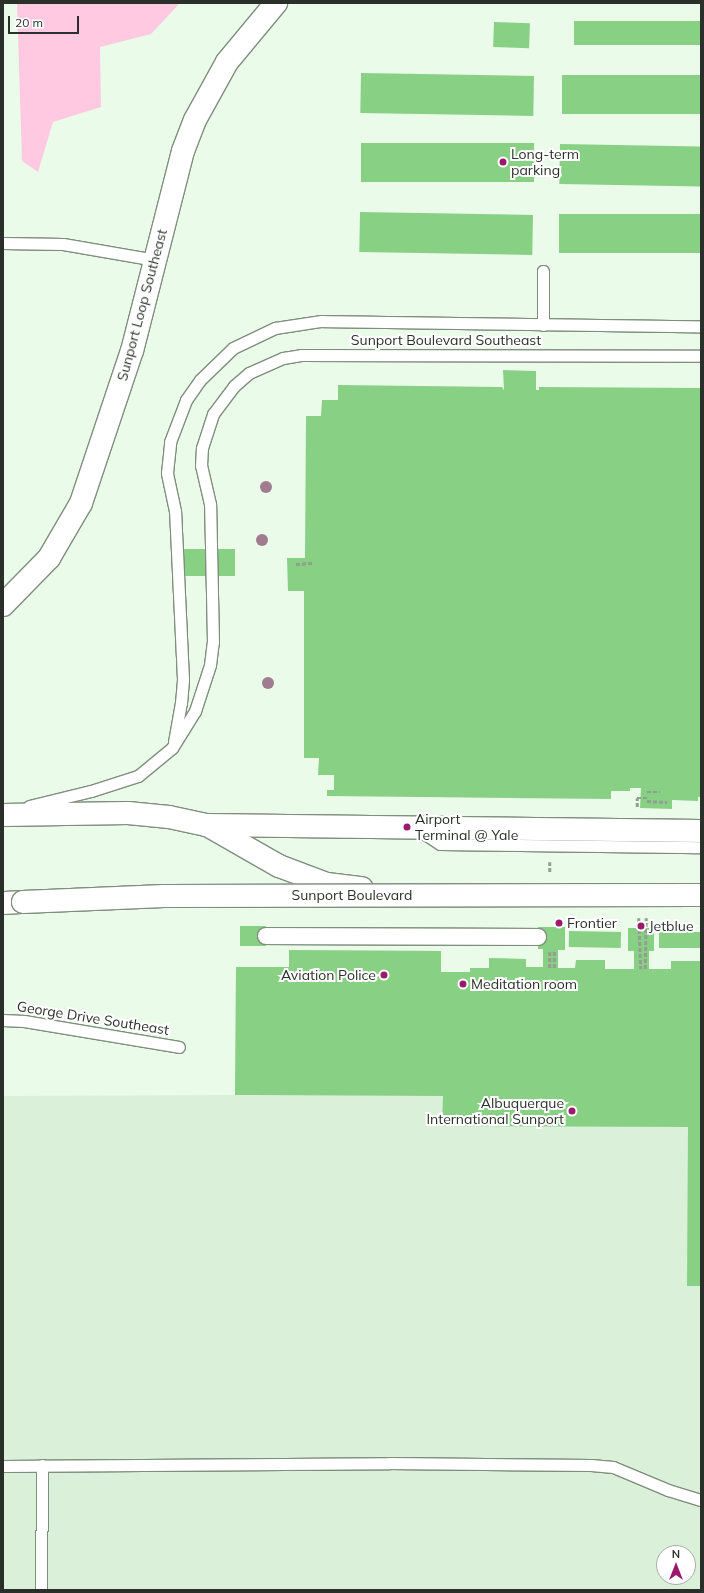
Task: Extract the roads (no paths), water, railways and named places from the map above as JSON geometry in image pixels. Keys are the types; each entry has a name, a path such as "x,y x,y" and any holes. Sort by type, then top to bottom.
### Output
{"main road":[{"name":"Sunport Loop Southeast","path":"3,605 48,558 81,503 132,351 183,152 195,120 227,62 276,3"},
{"name":"Sunport Boulevard","path":"3,815 128,813 169,817 206,825 701,831"},
{"name":"Sunport Boulevard","path":"206,825 279,866 327,884 380,890 701,890"},
{"name":"Sunport Boulevard","path":"13,903 171,896 701,895"}],"street":[{"path":"266,936 538,937"}],"lane":[{"path":"3,243 63,244 156,260"},
{"path":"543,271 543,325"},
{"path":"172,748 182,703 183,679 175,511 168,482 167,465 170,442 186,400 200,380 233,348 253,336 298,323 701,326"},
{"name":"Sunport Boulevard Southeast","path":"3,810 46,803 138,776 172,748 195,711 210,665 213,642 210,504 201,466 206,431 213,414 234,386 249,374 277,360 302,355 701,356"},
{"path":"414,827 440,844 701,847"},
{"name":"George Drive Southeast","path":"3,1020 24,1021 179,1047"},
{"path":"3,1466 389,1463 613,1467 668,1490 701,1500"},
{"path":"41,1590 42,1465"}],"place":[{"name":"Long-term parking","path":"503,162"},
{"name":"Airport Terminal @ Yale","path":"407,827"},
{"name":"Frontier","path":"559,923"},
{"name":"Jetblue","path":"641,926"},
{"name":"Aviation Police","path":"384,975"},
{"name":"Meditation room","path":"463,984"},
{"name":"Albuquerque International Sunport","path":"572,1111"}]}
